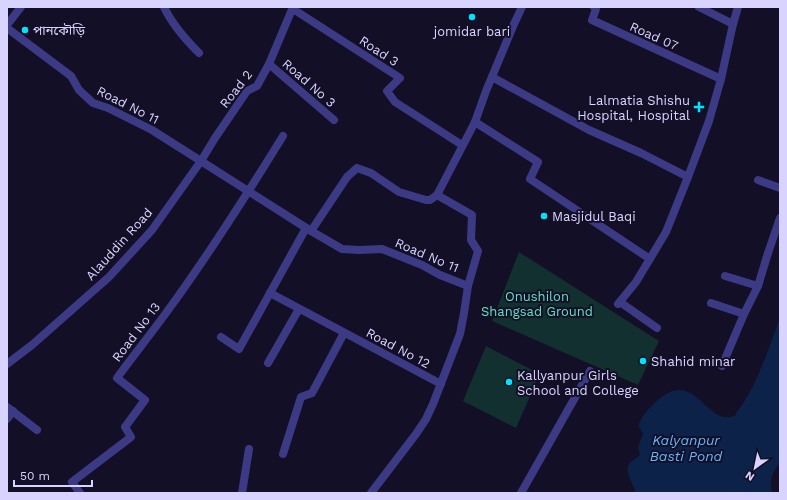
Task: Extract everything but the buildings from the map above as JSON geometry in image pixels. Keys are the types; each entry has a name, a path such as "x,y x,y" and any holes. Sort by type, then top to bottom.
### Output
{"street":[{"path":"7,25 21,7"},
{"path":"164,7 169,17 199,53"},
{"path":"221,337 239,349 270,293 309,229 347,177 357,168 371,173 399,192 426,200 430,200 436,195 475,122 492,77 522,7"},
{"name":"Road 07","path":"594,7 596,9 592,20 721,79"},
{"path":"699,7 732,24"},
{"path":"657,328 619,303 636,282 666,232 709,121 721,79 732,24 738,7"},
{"name":"Road 2","path":"201,161 247,91 257,86 269,64 293,8"},
{"name":"Road 3","path":"293,8 400,78 387,91 395,102 462,145"},
{"name":"Road No 11","path":"7,28 70,76 79,90 93,103 108,108 152,130 342,249 382,249 468,286"},
{"name":"Road No 3","path":"269,64 334,120"},
{"path":"492,77 589,130 688,177"},
{"path":"475,122 538,162 530,179 650,259"},
{"path":"249,191 283,136"},
{"name":"Alauddin Road","path":"7,364 32,345 109,277 152,230 201,161"},
{"path":"758,180 780,188"},
{"name":"Road No 13","path":"80,493 72,482 131,437 125,427 145,400 117,378 166,312 249,191"},
{"path":"371,493 416,434 426,418 460,334 468,286 478,251 471,240 472,215 436,195"},
{"path":"722,366 744,314 758,286 780,218"},
{"path":"725,276 758,286"},
{"name":"Road No 12","path":"270,293 441,384"},
{"path":"711,303 744,314"},
{"path":"268,363 299,309"},
{"path":"283,454 301,397 312,394 344,333"},
{"path":"521,493 590,371"},
{"path":"7,420 10,409 37,430"},
{"path":"242,493 249,449"}],"green space":[{"name":"Onushilon Shangsad Ground","path":"519,252 659,341 638,385 492,321"},
{"path":"486,346 540,374 516,428 463,401"}],"water":[{"name":"Kalyanpur Basti Pond","path":"780,318 780,463 772,477 772,493 636,493 628,474 628,467 630,463 640,455 638,447 643,434 639,424 642,417 658,400 671,391 682,390 692,394 717,414 726,417 736,415 756,380"}],"place":[{"name":"jomidar bari","path":"472,17"},
{"name":"পানকৌড়ি","path":"25,30"},
{"name":"Lalmatia Shishu Hospital, Hospital","path":"699,107"},
{"name":"Masjidul Baqi","path":"544,216"},
{"name":"Shahid minar","path":"643,361"},
{"name":"Kallyanpur Girls School and College","path":"509,382"}]}
